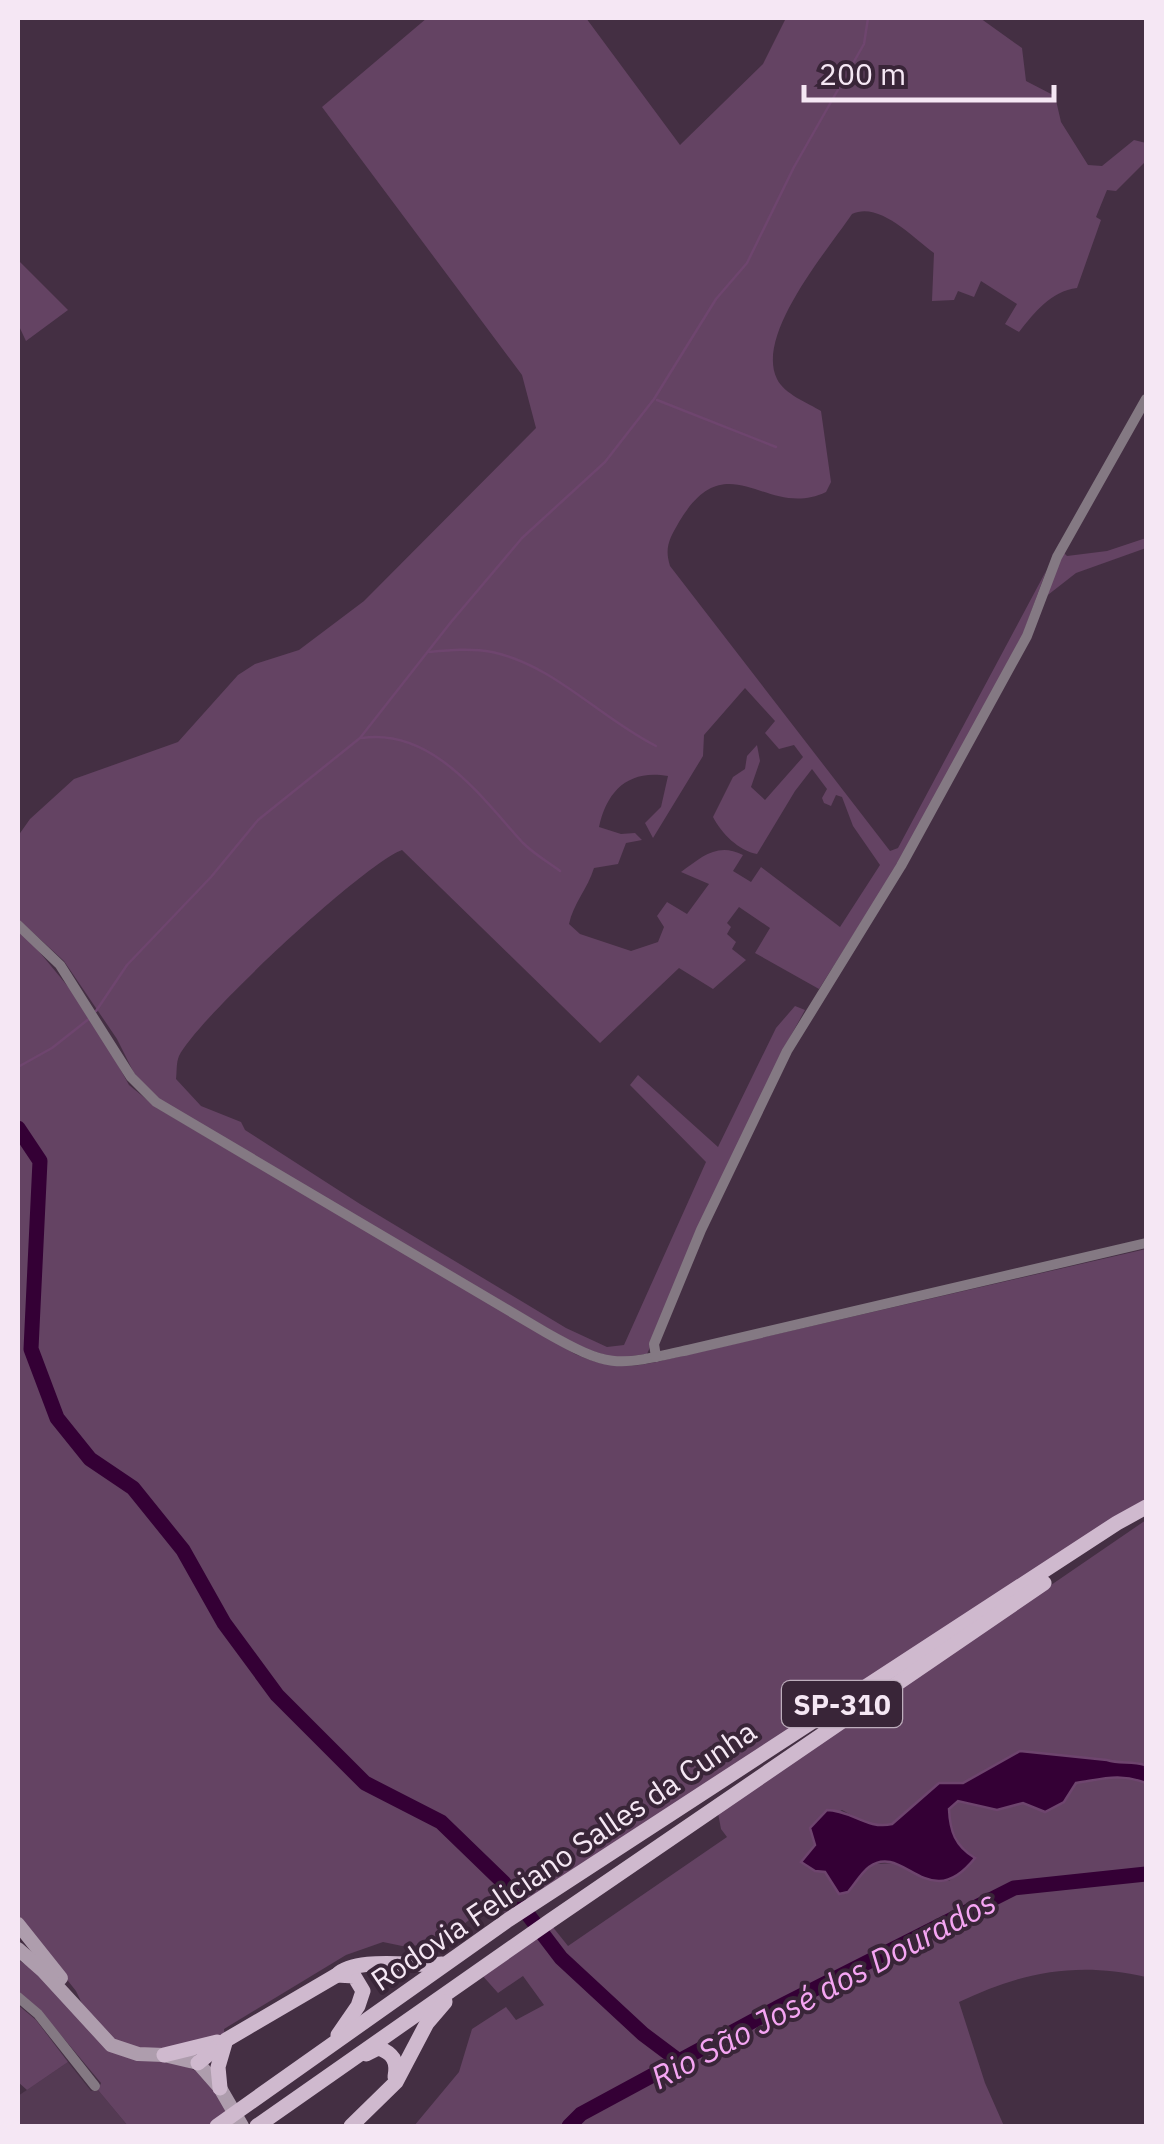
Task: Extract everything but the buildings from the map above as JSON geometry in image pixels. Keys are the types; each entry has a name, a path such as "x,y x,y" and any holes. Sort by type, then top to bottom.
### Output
{"main road":[{"name":"Rodovia Feliciano Salles da Cunha","path":"218,2125 508,1920 1117,1523 1146,1509"},
{"name":"Rodovia Feliciano Salles da Cunha","path":"250,2126 340,2068 1146,1509"},
{"path":"18,1924 23,1953 111,2045 138,2054 164,2054 226,2040"},
{"path":"198,2063 226,2040 346,1967 446,1964"},
{"path":"351,2126 396,2082 435,2011 477,1972"},
{"path":"334,2042 363,1992 354,1976 338,1975"},
{"path":"220,2088 218,2066 226,2040"},
{"path":"340,2068 378,2048 387,2051 396,2062 396,2072 386,2093"},
{"path":"164,2054 198,2063 250,2126"}],"street":[{"path":"656,1357 654,1344 701,1230 787,1052 901,866 1028,636 1056,557 1146,399"},
{"path":"18,925 60,965 131,1077 156,1102 576,1350 615,1362 656,1357 1146,1243"},
{"path":"18,1997 38,2014 95,2086"}],"shaded area":[{"path":"427,18 586,18 680,145 763,64 786,18 980,18 1022,48 1026,81 1055,96 1061,122 1088,165 1102,166 1134,140 1146,143 1146,161 1116,191 1107,190 1096,217 1101,220 1077,288 1051,298 1019,332 1005,324 1017,304 981,281 974,297 958,291 954,300 932,301 934,253 884,216 862,211 852,214 784,317 773,361 777,379 785,389 821,411 831,482 826,492 804,498 731,484 714,487 697,498 671,538 670,566 890,851 898,848 1046,571 1023,634 898,864 819,989 755,953 770,928 739,907 727,923 731,927 727,934 736,942 732,949 746,960 713,989 679,968 600,1043 402,850 354,882 283,944 216,1010 179,1056 176,1079 201,1106 241,1122 245,1130 360,1204 566,1328 607,1347 624,1345 706,1162 630,1085 638,1075 718,1147 776,1028 795,1006 805,1010 784,1048 647,1354 615,1358 580,1347 157,1100 134,1073 117,1039 64,961 18,919 18,836 30,819 74,779 178,742 238,675 255,664 299,650 364,601 536,428 522,375 322,107","holes":["745,688 775,721 765,733 779,749 794,745 803,757 765,800 751,787 760,761 757,745 747,756 745,769 733,777 713,817 731,840 757,854 812,769 827,789 822,798 824,803 831,806 836,795 842,797 853,826 880,865 840,927 761,867 751,882 733,871 743,855 725,850 710,853 681,872 709,884 687,914 667,902 657,916 664,927 658,942 631,951 580,934 569,924 594,868 618,864 626,843 642,840 635,833 621,834 599,827 608,802 622,785 642,776 668,776 661,807 645,823 653,838 703,756 704,735"]},
{"path":"18,260 68,310 26,341 18,324"},
{"path":"1146,538 1146,548 1076,573 1044,598 1063,552 1067,556 1107,551"},
{"path":"18,931 89,1012 129,1085 157,1108 575,1354 595,1362 634,1366 656,1362 1146,1249 1146,1499 505,1913 495,1900 442,1941 407,1947 383,1942 346,1955 224,2029 225,2038 156,2052 113,2042 86,2012 76,1991 18,1918"},
{"path":"1146,1520 1146,1768 1133,1763 1020,1751 963,1783 939,1783 892,1824 868,1824 842,1810 810,1828 815,1845 807,1867 825,1872 832,1880 876,1864 897,1863 930,1880 949,1881 968,1867 950,1818 949,1808 958,1801 1011,1807 1064,1802 1076,1783 1120,1778 1146,1783 1146,1977 1096,1970 1050,1972 1005,1983 959,2002 985,2083 1004,2126 414,2126 459,2072 472,2029 506,2007 516,2020 544,2005 523,1976 498,1993 481,1974 552,1926 568,1946 727,1837 718,1813"},
{"path":"1020,1751 1145,1765 1146,1783 1120,1778 1076,1783 1064,1802 1045,1812 1023,1803 997,1810 958,1801 949,1809 952,1831 958,1843 975,1858 944,1881 930,1880 894,1863 882,1862 866,1869 848,1892 839,1894 825,1872 801,1862 815,1845 810,1828 827,1810 875,1824 892,1824 939,1783 963,1783"},
{"path":"20,1961 41,1975 107,2049 201,2074 229,2114 209,2126 128,2126 98,2090 101,2083 40,2010 18,1992"},
{"path":"18,2005 36,2020 68,2062 27,2090 18,2082"},
{"path":"68,2062 91,2091 98,2090 128,2126 18,2126 18,2096"}],"waterway":[{"path":"96,1011 127,965 211,877 258,820 360,738 522,538 605,462 654,399 716,299 747,263 794,167 864,44 868,18"},
{"path":"657,400 776,447"},
{"path":"429,652 476,650 515,659 556,680 656,746"},
{"path":"362,738 388,738 433,755 472,787 527,847 560,871"},
{"path":"18,1067 52,1048 90,1018"},
{"path":"18,1128 40,1161 31,1349 57,1418 90,1459 133,1488 183,1550 224,1623 277,1695 365,1783 441,1822 504,1883 561,1958 643,2034 679,2061"},
{"name":"Rio São José dos Dourados","path":"569,2126 581,2114 777,2008 1014,1888 1146,1874"}]}
